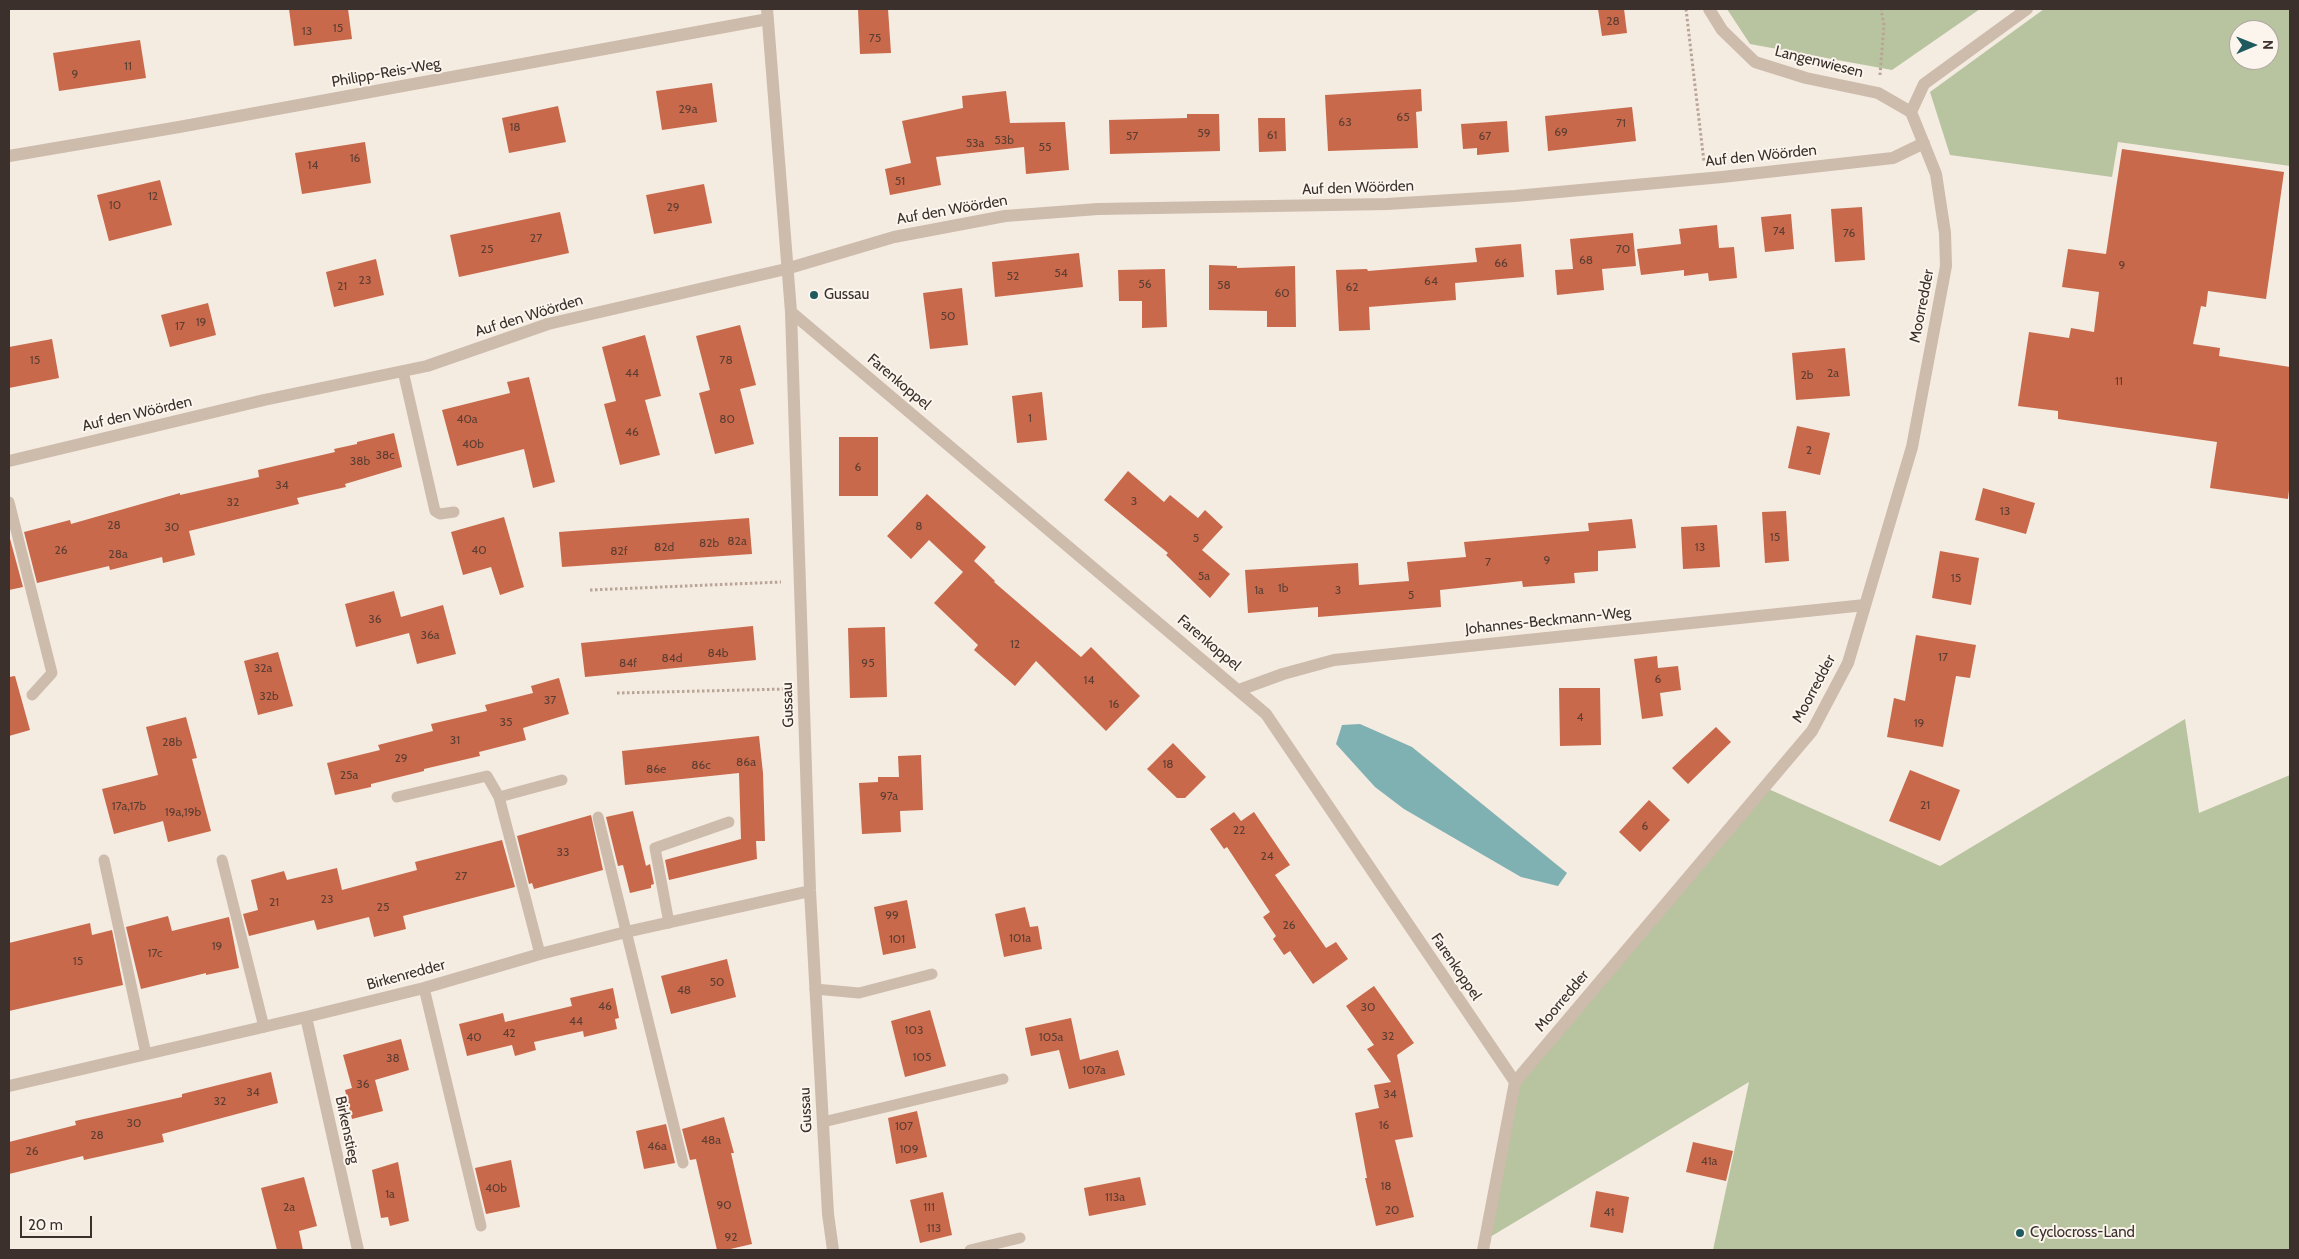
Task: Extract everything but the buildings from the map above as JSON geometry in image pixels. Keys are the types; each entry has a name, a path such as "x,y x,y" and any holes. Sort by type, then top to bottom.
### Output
{"street":[{"name":"Langenwiesen","path":"1709,9 1722,30 1755,62 1806,78 1878,93 1911,112"},
{"path":"1911,112 1924,84 2027,9"},
{"name":"Philipp-Reis-Weg","path":"9,156 178,127 767,14"},
{"name":"Gussau","path":"767,14 786,269 791,312 810,891 828,1214 833,1250"},
{"name":"Moorredder","path":"1483,1250 1515,1082 1812,731 1848,663 1912,447 1946,266 1945,234 1936,174 1911,112"},
{"name":"Auf den Wöörden","path":"9,461 264,400 427,366 548,324 786,269 894,237 1005,216 1098,209 1387,204 1515,196 1706,179 1893,158 1924,143"},
{"name":"Farenkoppel","path":"791,312 1266,714 1515,1082"},
{"name":"Johannes-Beckmann-Weg","path":"1239,690 1283,674 1334,660 1865,605"},
{"name":"Birkenredder","path":"9,1086 424,988 540,954 626,932 810,891"},
{"name":"Birkenstieg","path":"306,1017 358,1250"}],"lane":[{"path":"403,371 435,511 440,514 454,512"},
{"path":"9,502 52,672 32,695"},
{"path":"397,797 486,776 499,797 540,954"},
{"path":"499,797 562,780"},
{"path":"598,817 683,1164"},
{"path":"669,923 655,848 729,822"},
{"path":"104,860 146,1054"},
{"path":"222,860 264,1027"},
{"path":"815,989 859,993 932,974"},
{"path":"424,988 481,1226"},
{"path":"823,1122 1003,1079"},
{"path":"970,1250 1020,1238"}],"path":[{"path":"1686,9 1706,179"},
{"path":"1878,93 1884,24 1882,9"},
{"path":"590,590 800,581"},
{"path":"617,692 803,689"}],"green space":[{"path":"1727,9 1980,9 1892,70 1750,44"},
{"path":"2044,9 2290,9 2290,166 2118,142 2112,177 1950,155 1930,92"},
{"path":"2185,719 2199,813 2290,775 2290,1250 1713,1250 1749,1082 1485,1240 1515,1082 1764,787 1940,866"}],"water":[{"path":"1360,724 1412,747 1567,873 1558,886 1521,877 1404,809 1375,787 1336,744 1342,725"}],"place":[{"name":"Gussau","path":"814,295"},
{"name":"Cyclocross-Land","path":"2020,1233"}]}
